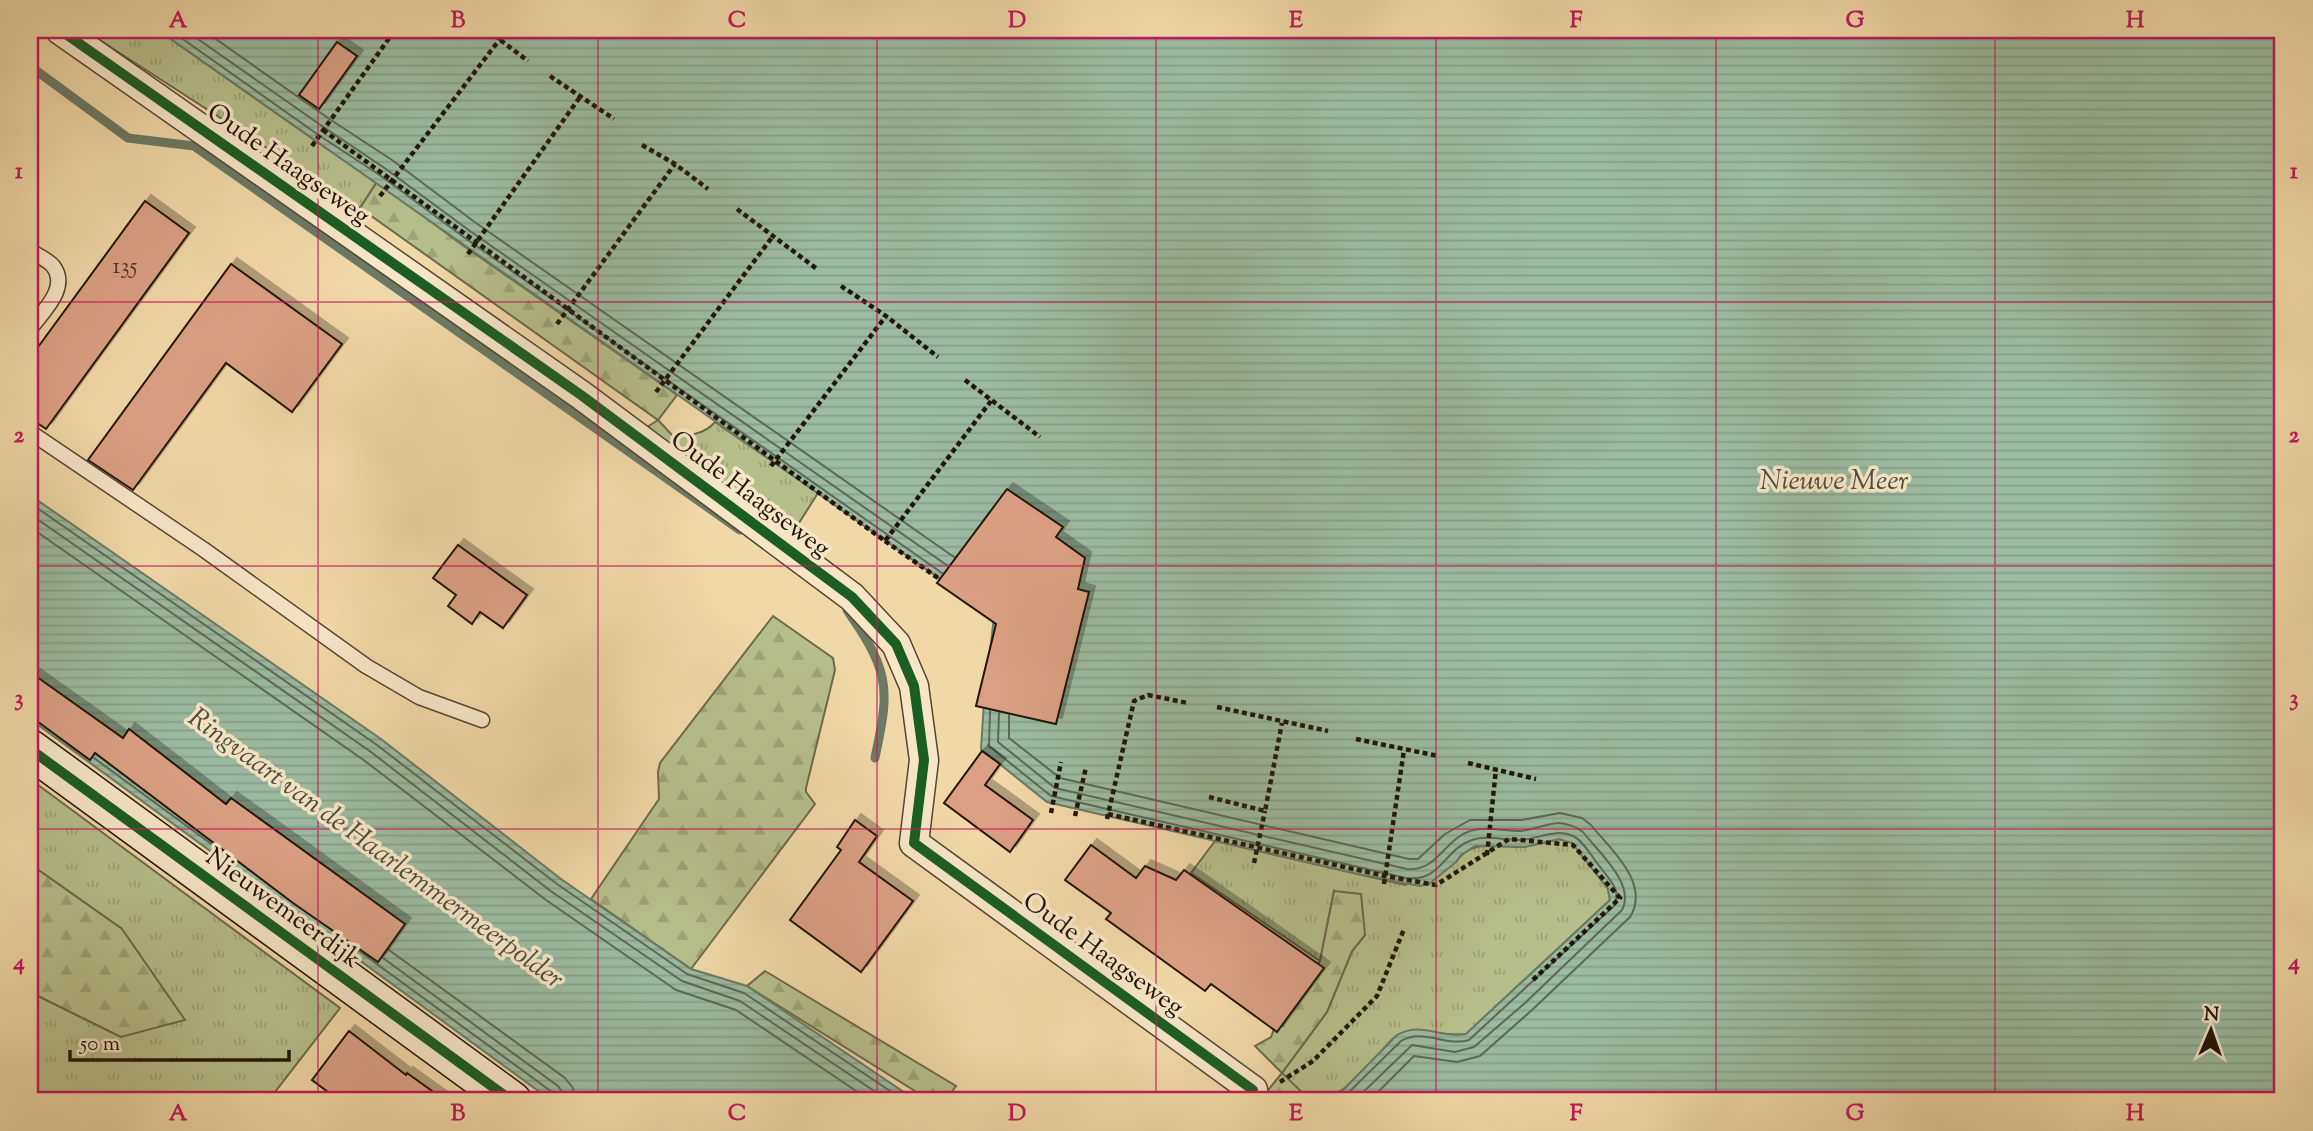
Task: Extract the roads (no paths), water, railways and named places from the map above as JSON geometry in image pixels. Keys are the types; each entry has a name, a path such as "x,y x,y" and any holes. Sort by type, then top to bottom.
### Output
{"street":[{"name":"Oude Haagseweg","path":"60,30 570,387 852,597 896,644 914,686 924,760 914,843 1253,1090"},
{"name":"Nieuwemeerdijk","path":"30,749 512,1101"}],"lane":[{"path":"30,251 53,266 60,280 58,291 30,329"},
{"path":"30,432 366,666 419,697 482,720"}],"water":[{"name":"Nieuwe Meer","path":"158,30 2283,30 2283,1101 1314,1101 1339,1094 1397,1035 1406,1031 1466,1034 1610,900 1608,889 1572,843 1559,839 1525,847 1475,846 1429,884 1420,886 1047,802 981,749 994,617"},
{"name":"Ringvaart van de Haarlemmermeerpolder","path":"30,495 381,739 561,879 691,969 747,986 917,1101 552,1101 30,719"}],"waterway":[{"path":"30,66 128,138 194,146 740,530"},
{"path":"847,610 872,650 884,687 884,707 875,758"}]}
